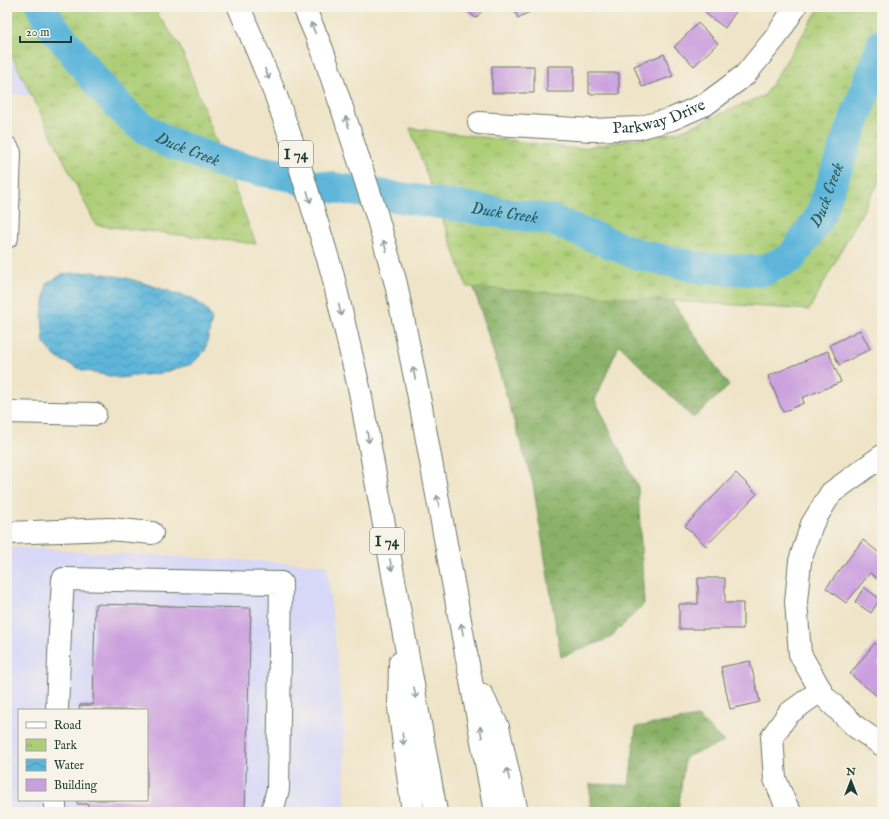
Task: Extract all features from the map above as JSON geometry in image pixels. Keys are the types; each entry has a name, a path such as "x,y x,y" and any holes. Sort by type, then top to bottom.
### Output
{"main road":[{"name":"I 74","path":"240,7 276,96 295,150 332,272 360,392 436,812"},
{"path":"304,7 322,49 342,108 377,216 396,284 421,407 496,812"},
{"name":"Parkway Drive","path":"479,122 592,130 638,128 672,119 706,104 745,76 776,37 795,7"},
{"path":"7,148 10,153 7,238"},
{"path":"7,412 95,414"},
{"path":"882,456 831,493 812,524 800,561 796,602 800,654 824,696 856,727 882,745"},
{"path":"7,533 110,529 152,533"},
{"path":"57,709 63,579 281,583 278,789 272,812"},
{"path":"401,616 399,707 413,812"},
{"path":"469,667 498,727 517,812"},
{"path":"790,812 774,779 772,737 788,714 821,690"},
{"path":"55,801 55,812"}],"shaded area":[{"path":"7,50 31,95 7,95"},
{"path":"7,547 327,565 344,728 345,812 7,812"}],"green space":[{"path":"7,7 152,7 179,44 256,244 96,225 7,46"},
{"path":"820,7 882,7 882,176 809,310 467,287 410,128 577,149 678,132 765,95"},
{"path":"456,228 660,283 729,386 693,418 619,345 595,400 638,487 644,604 610,638 561,657 533,484"},
{"path":"698,717 724,742 685,757 678,812 590,812 590,784 629,785 636,727"}],"water":[{"path":"93,272 127,278 194,299 206,309 212,319 205,351 192,364 161,373 119,378 82,370 57,358 44,343 42,315 47,283 63,274"}],"building":[{"path":"462,7 485,7 476,18"},
{"path":"513,7 539,7 518,18"},
{"path":"711,7 739,7 725,28 706,14"},
{"path":"698,23 718,43 694,66 674,47"},
{"path":"664,54 673,76 642,87 634,66"},
{"path":"492,66 534,66 534,93 492,93"},
{"path":"547,66 574,66 574,92 547,92"},
{"path":"589,73 619,73 619,94 589,94"},
{"path":"860,330 870,349 839,365 830,345"},
{"path":"828,351 841,382 802,398 804,403 783,412 768,376"},
{"path":"736,473 757,494 706,546 685,526"},
{"path":"863,540 882,555 882,576 879,580 870,573 846,603 826,588"},
{"path":"698,578 725,578 725,603 743,603 743,629 679,629 679,604 698,604"},
{"path":"864,587 880,599 871,613 855,602"},
{"path":"95,604 251,608 245,812 87,812 88,804 77,804 77,801 148,801 148,709 79,709 80,705 93,705"},
{"path":"875,643 882,649 882,659 878,664 882,667 882,700 850,674"},
{"path":"750,661 760,702 730,709 721,667"}],"waterway":[{"name":"Duck Creek","path":"42,7 50,23 103,90 134,121 163,140 228,165 296,177 309,184 551,220 637,254 700,268 762,271 791,258 819,218 882,44"}]}
